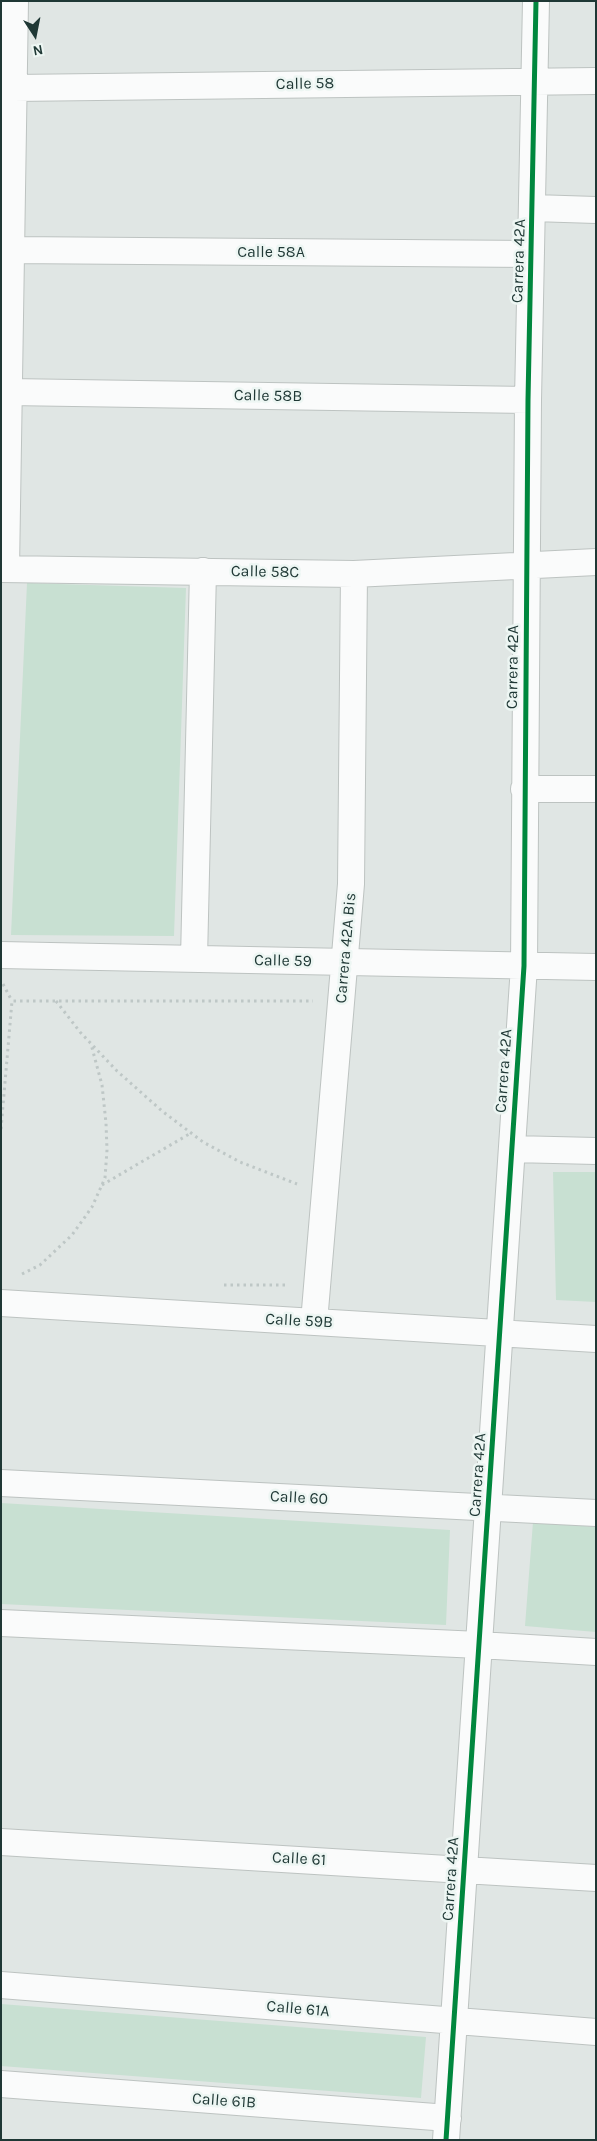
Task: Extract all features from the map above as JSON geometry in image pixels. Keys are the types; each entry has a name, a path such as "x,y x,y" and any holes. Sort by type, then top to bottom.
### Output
{"street":[{"path":"4,569 6,294 11,250 7,167 14,88 8,32 15,1"},
{"name":"Carrera 42A","path":"447,2129 524,966 528,400 536,1"},
{"name":"Calle 58","path":"14,88 596,81"},
{"path":"533,208 596,210"},
{"name":"Calle 58A","path":"11,250 531,254"},
{"name":"Calle 58B","path":"6,404 528,400"},
{"name":"Calle 58C","path":"4,569 354,574 596,562"},
{"path":"194,959 203,571"},
{"name":"Carrera 42A Bis","path":"314,1322 351,884 354,574"},
{"path":"524,789 596,789"},
{"name":"Calle 59","path":"1,955 596,967"},
{"path":"512,1149 596,1151"},
{"name":"Calle 59B","path":"1,1303 596,1339"},
{"name":"Calle 60","path":"1,1483 596,1514"},
{"path":"1,1623 596,1652"},
{"name":"Calle 61","path":"1,1842 596,1878"},
{"name":"Calle 61A","path":"1,1985 596,2032"},
{"name":"Calle 61B","path":"1,2084 447,2129"}],"path":[{"path":"1,981 12,1000 1,1129"},
{"path":"12,1000 315,1001 314,1011"},
{"path":"56,1001 117,1071 162,1112 191,1133 240,1162 302,1186"},
{"path":"17,1277 40,1265 72,1235 92,1207 105,1178 106,1123 102,1085 91,1043"},
{"path":"102,1185 191,1133"}],"green space":[{"path":"27,583 186,588 174,936 11,935"},
{"path":"553,1172 596,1172 596,1302 556,1300"},
{"path":"1,1503 450,1530 446,1625 1,1604"},
{"path":"533,1522 596,1527 596,1632 525,1626"},
{"path":"1,2004 426,2037 421,2098 1,2066"}],"cycle path":[{"path":"446,2140 524,966 528,400 536,1"}]}
